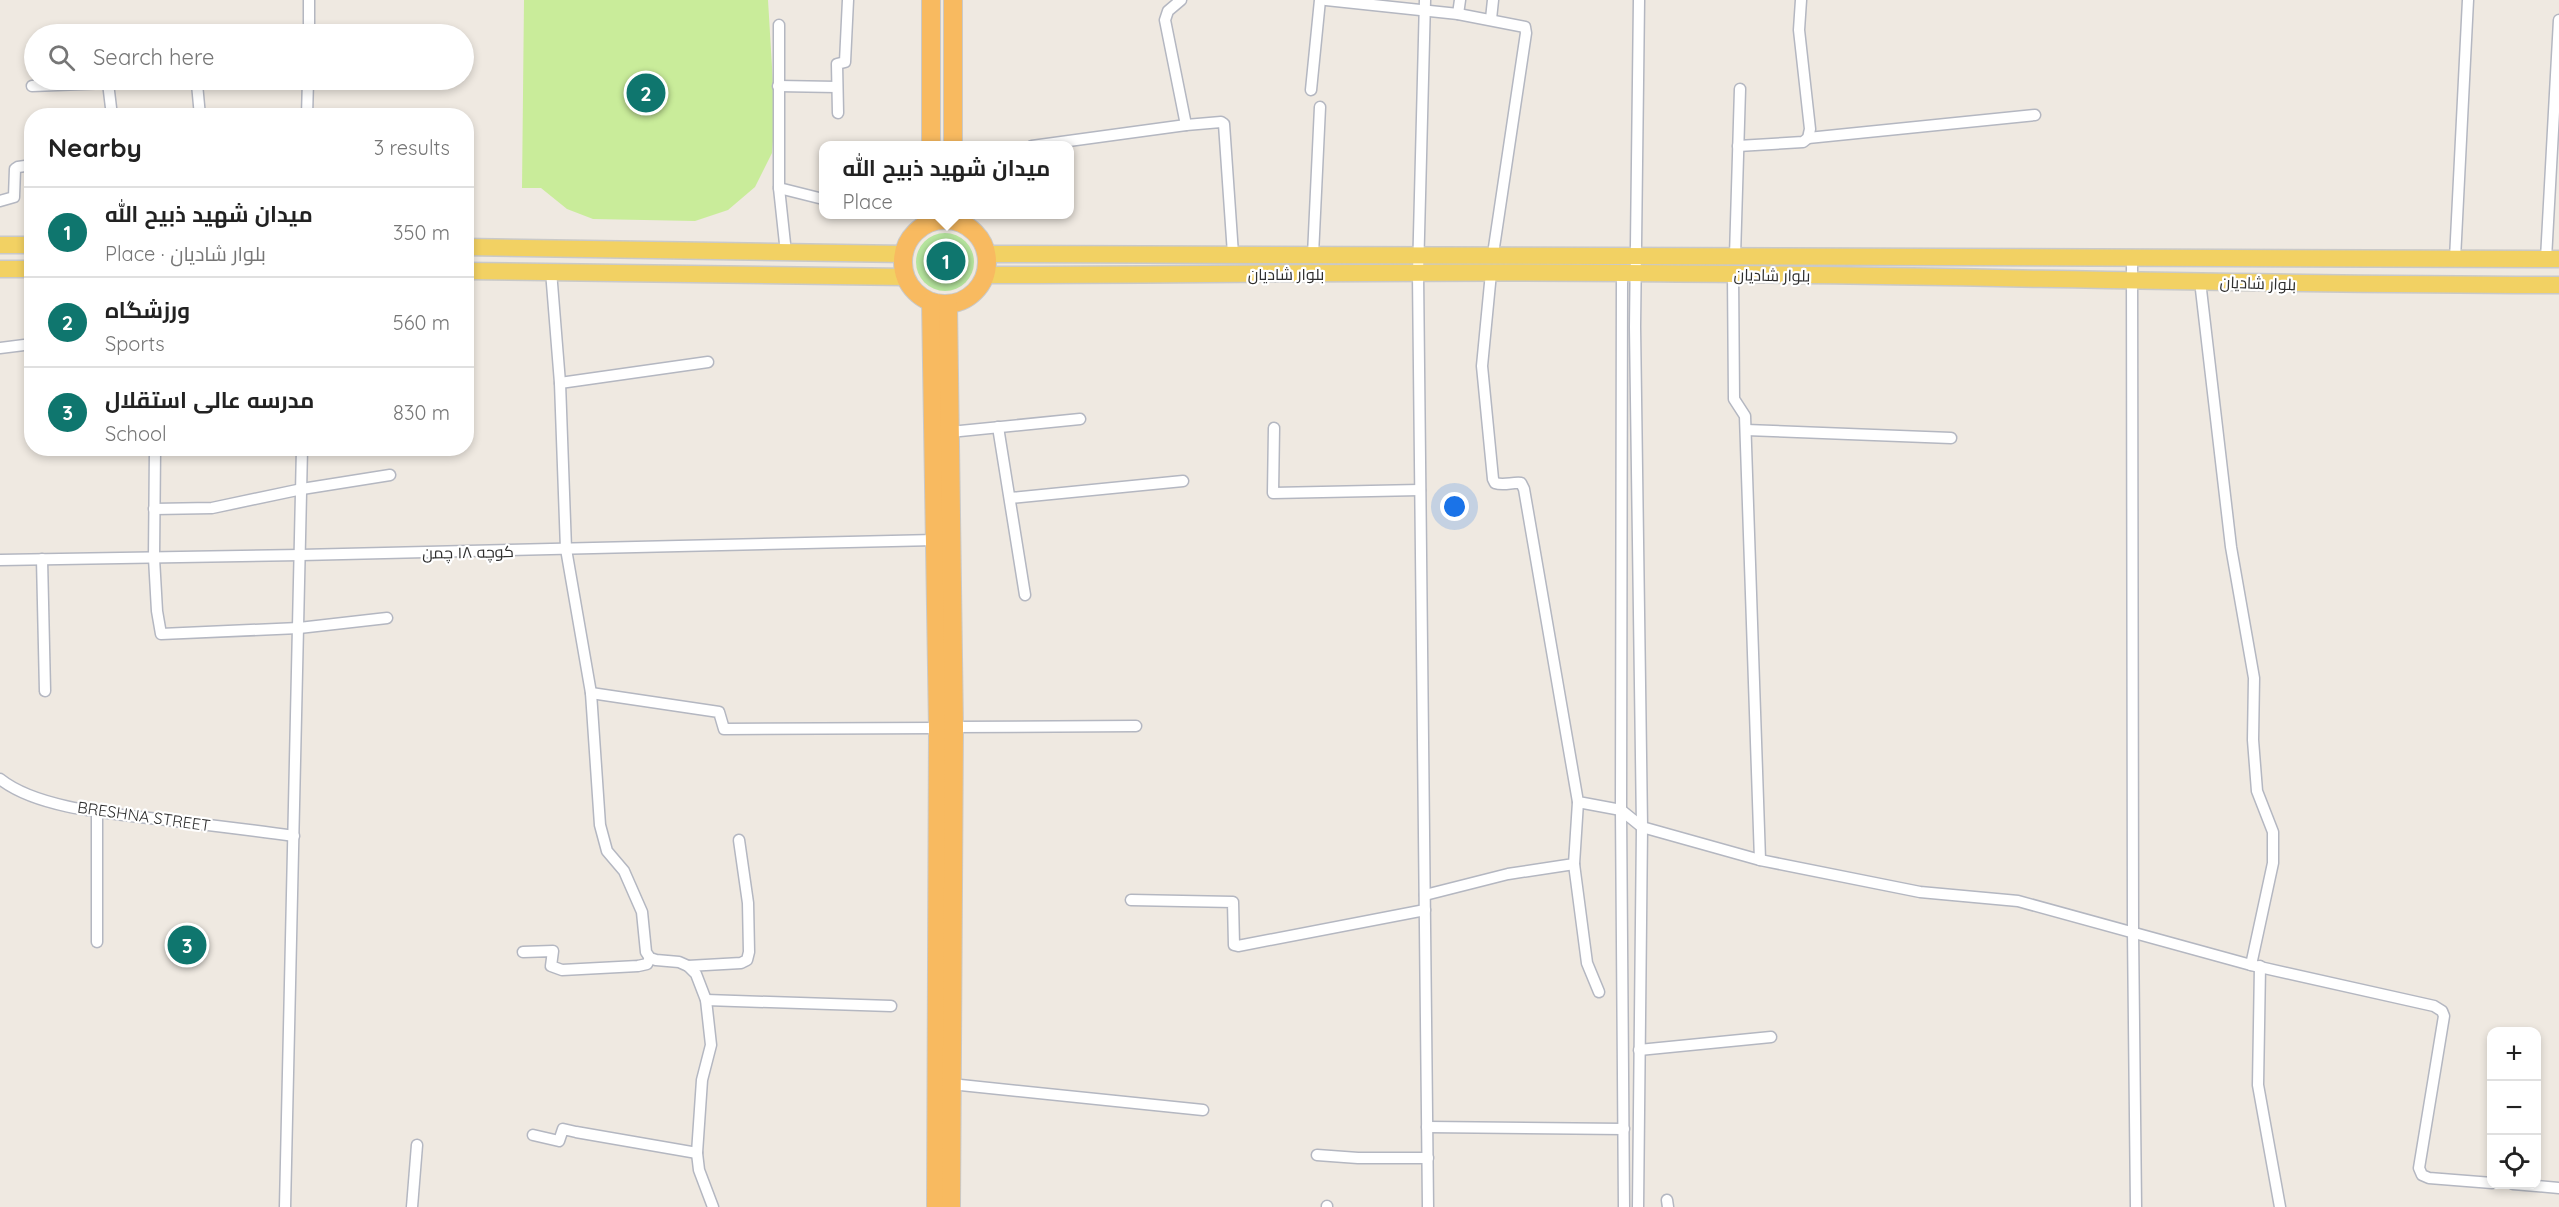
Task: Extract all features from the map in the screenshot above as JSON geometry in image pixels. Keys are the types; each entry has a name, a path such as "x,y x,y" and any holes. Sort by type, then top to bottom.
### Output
{"highway":[{"path":"931,0 931,141"},
{"path":"953,0 953,141"},
{"path":"931,219 914,236 904,254 906,278 916,292 940,303 961,302 971,295 985,275 986,254 982,242 974,232 953,219"},
{"path":"936,1207 950,432 940,303"},
{"path":"940,303 936,540 946,727 951,1207"}],"main road":[{"path":"0,245 24,245"},
{"path":"474,247 904,254"},
{"name":"بلوار شادیان","path":"986,254 2553,259"},
{"path":"0,269 24,269"},
{"path":"474,270 906,278"},
{"name":"بلوار شادیان","path":"985,275 1629,273 2200,281 2325,285 2559,285"}],"street":[{"path":"309,0 309,24"},
{"path":"838,113 837,64 845,62 848,0"},
{"path":"1181,0 1168,11 1165,20 1186,124"},
{"path":"1311,90 1320,0"},
{"path":"1326,0 1425,5 1458,14 1520,24 1525,27 1526,33 1493,255"},
{"path":"1458,14 1460,0"},
{"path":"1491,19 1493,0"},
{"path":"1624,1207 1621,810 1629,273 1636,255 1639,0"},
{"path":"1801,0 1799,30 1810,129 1808,138"},
{"path":"2455,259 2468,0"},
{"path":"1425,5 1418,274 1428,1207"},
{"path":"2553,259 2559,20"},
{"path":"779,25 779,188 786,253"},
{"path":"778,86 837,87"},
{"path":"1735,256 1740,89"},
{"path":"109,90 111,108"},
{"path":"198,90 199,108"},
{"path":"307,108 308,90"},
{"path":"1313,255 1320,107"},
{"path":"1738,146 1803,142 1808,138 2035,115"},
{"path":"1067,141 1186,124 1221,122 1224,124 1233,254"},
{"path":"0,201 14,197 15,169 24,166"},
{"path":"779,188 819,198"},
{"path":"2132,258 2133,932 2136,1207"},
{"path":"551,271 560,383 566,549 591,693 600,825 607,851 624,871 642,912 646,952 650,958 679,962 688,966 696,974 706,1000 711,1045 702,1080 697,1153 699,1170 713,1207"},
{"path":"1491,273 1482,366 1493,479 1495,483 1501,485 1521,483 1524,489 1578,802 1574,864 1587,963 1599,992"},
{"path":"1629,273 1642,827 1638,1207"},
{"path":"1733,274 1734,399 1745,412 1746,430 1760,860"},
{"path":"2200,281 2231,547 2254,678 2253,740 2257,791 2272,832 2273,863 2255,966 2258,1085 2280,1207"},
{"path":"0,348 24,345"},
{"path":"560,383 708,362"},
{"path":"950,432 1080,419"},
{"path":"998,427 1025,595"},
{"path":"1274,428 1274,493 1420,490"},
{"path":"1746,430 1951,438"},
{"path":"155,456 154,558 157,611 161,634 299,628 387,618"},
{"path":"285,1207 302,456"},
{"path":"154,509 212,508 302,489 390,475"},
{"path":"1010,498 1183,481"},
{"name":"كوچه ١٨ چمن","path":"0,560 936,540"},
{"path":"42,559 45,691"},
{"path":"591,693 719,712 724,729 1136,726"},
{"name":"BRESHNA STREET","path":"0,779 12,788 40,799 97,812 294,836"},
{"path":"1578,802 1621,810 1642,827 1760,860 1920,892 2018,901 2255,966 2434,1006 2442,1011 2444,1016 2419,1168 2422,1175 2429,1178 2487,1183"},
{"path":"97,812 97,942"},
{"path":"688,966 741,963 747,960 749,952 748,903 739,840"},
{"path":"1425,895 1508,874 1574,864"},
{"path":"1131,900 1233,902 1234,945 1238,946 1425,910"},
{"path":"523,952 553,951 551,966 561,970 638,966 647,964 650,958"},
{"path":"706,1000 891,1006"},
{"path":"1639,1050 1771,1037"},
{"path":"951,1084 1203,1110"},
{"path":"1427,1127 1624,1130"},
{"path":"532,1135 559,1142 563,1129 570,1129 576,1132 697,1153"},
{"path":"412,1207 417,1145"},
{"path":"1317,1155 1358,1158 1428,1158"},
{"path":"2541,1187 2559,1188"}],"green space":[{"path":"524,0 768,0 775,117 772,153 755,187 728,210 695,221 593,219 567,209 541,188 522,188"},
{"path":"939,233 951,233 961,237 970,246 974,268 966,283 951,291 939,291 929,287 920,278 916,268 916,256 920,246 929,237"}],"place":[{"name":"ورزشگاه","path":"646,93"},
{"name":"میدان شهید ذبیح الله","path":"946,261"},
{"name":"مدرسه عالی استقلال","path":"187,945"}]}
